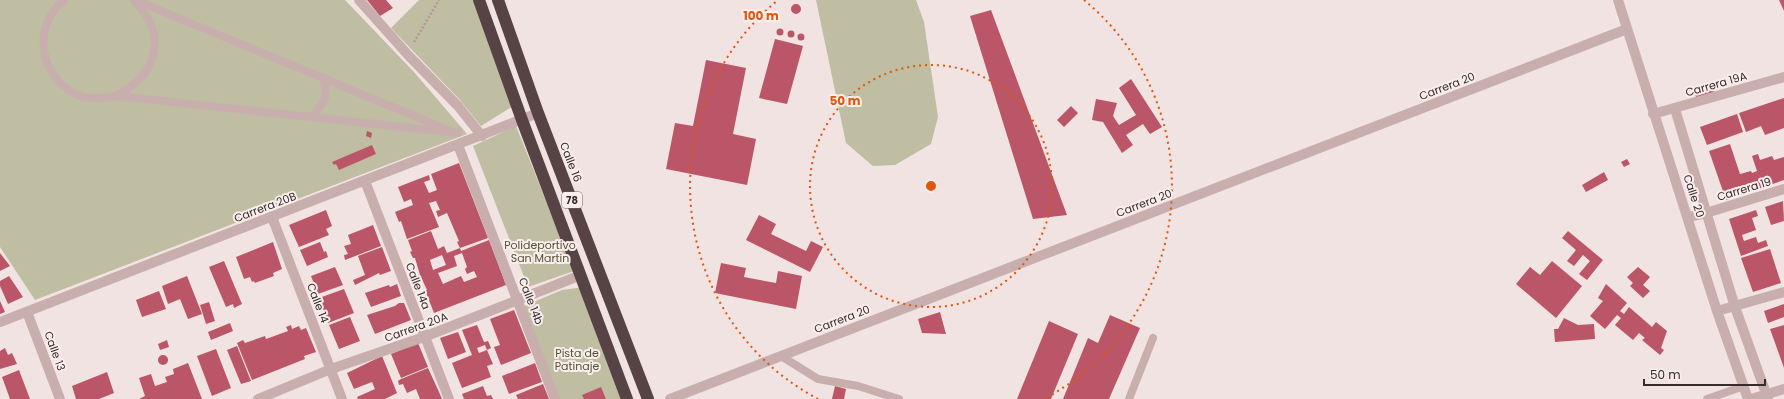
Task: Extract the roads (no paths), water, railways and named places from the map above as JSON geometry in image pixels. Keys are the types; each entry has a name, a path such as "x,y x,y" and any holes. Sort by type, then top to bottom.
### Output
{"highway":[{"name":"78","path":"479,0 522,120 628,399"},
{"name":"Calle 16","path":"498,0 538,113 648,399"}],"street":[{"path":"359,0 409,56 458,106 482,136"},
{"name":"Calle 20","path":"1618,0 1717,311 1750,399"},
{"name":"Carrera 20","path":"670,399 1627,29"},
{"name":"Carrera 19A","path":"1654,114 1784,77"},
{"path":"1674,109 1735,307 1767,397"},
{"name":"Carrera 20B","path":"0,322 538,113"},
{"name":"Calle 14b","path":"463,143 555,399"},
{"name":"Calle 14a","path":"365,181 449,399"},
{"name":"Carrera 19","path":"1688,217 1784,189"},
{"name":"Calle 14","path":"272,217 342,399"},
{"name":"Carrera 20A","path":"258,399 331,369 424,337 519,301 581,275"},
{"path":"1717,311 1784,292"},
{"name":"Calle 13","path":"27,312 60,399"},
{"path":"1750,399 1767,397 1784,389"}],"lane":[{"path":"64,0 49,17 43,35 44,54 50,72 63,86 80,95 98,99 117,96 312,116 458,134"},
{"path":"117,96 132,88 144,75 152,60 154,43 151,26 144,10 134,0"},
{"path":"134,0 458,134 463,143"},
{"path":"312,116 322,104 327,91 323,77"},
{"path":"1129,399 1153,338"},
{"path":"780,356 818,379 858,386 899,399"},
{"path":"1707,399 1744,386"}],"park label":[{"name":"Polideportivo San Martin","path":"540,251"},
{"name":"Pista de Patinaje","path":"577,359"}]}
